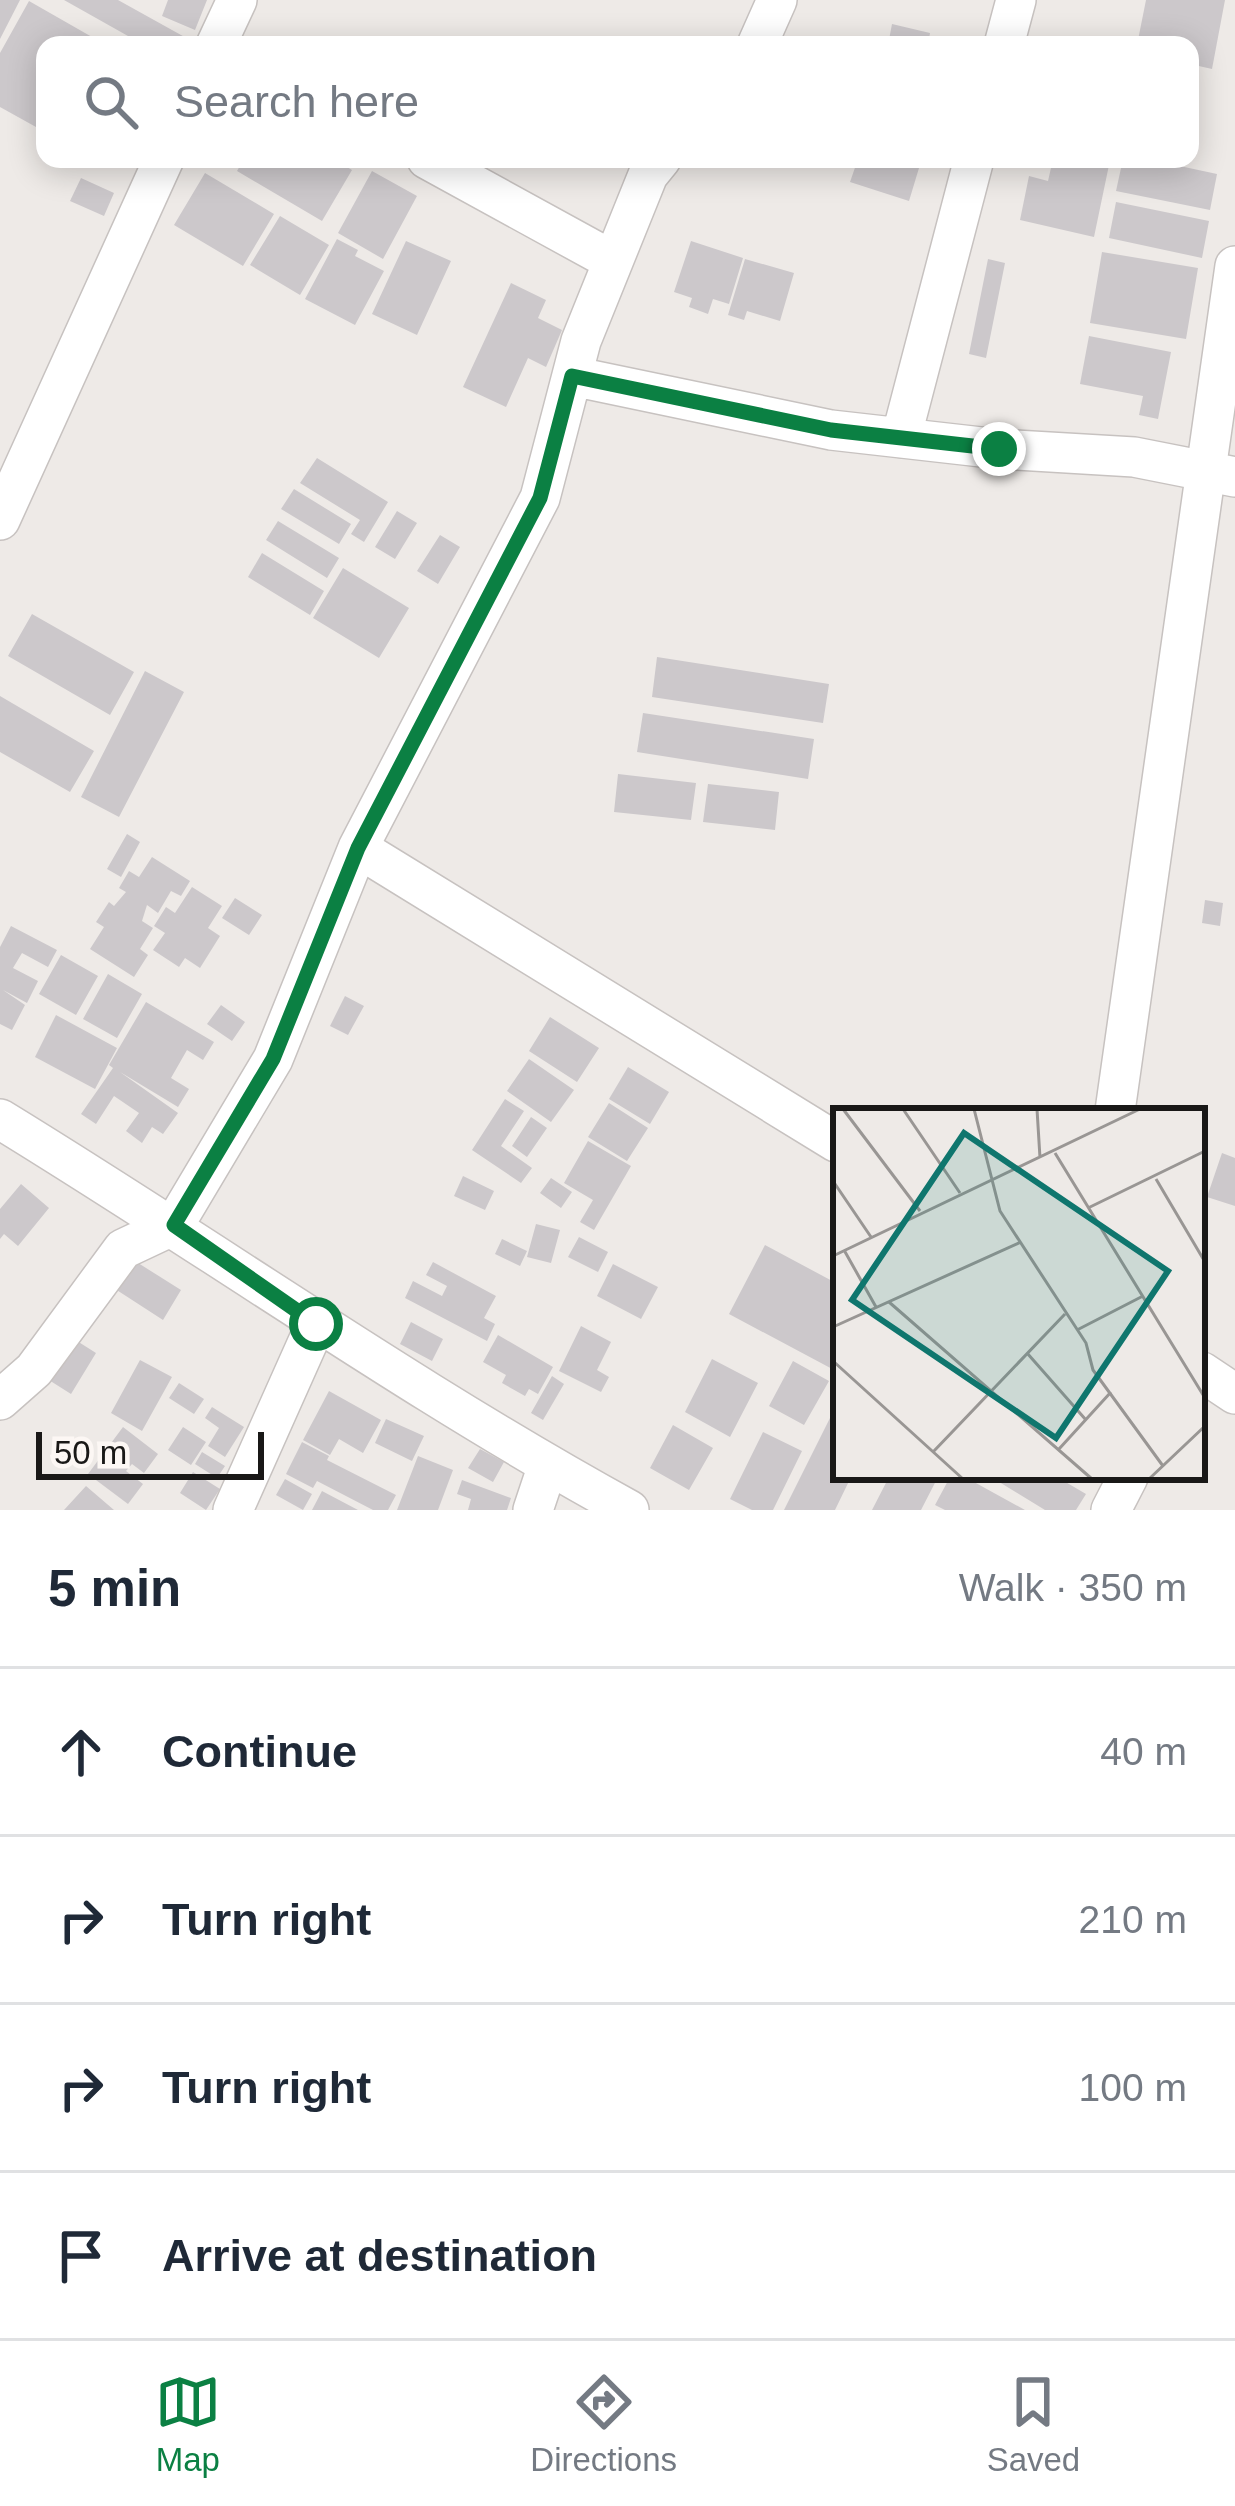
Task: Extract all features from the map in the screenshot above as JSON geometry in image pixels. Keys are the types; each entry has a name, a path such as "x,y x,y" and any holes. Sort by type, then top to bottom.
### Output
{"street":[{"path":"221,36 237,0"},
{"path":"761,36 777,0"},
{"path":"1006,36 1016,0"},
{"path":"0,520 160,168"},
{"path":"443,168 613,261"},
{"path":"0,1400 34,1370 123,1249 174,1225 273,1059 358,848 540,498 581,341 654,168"},
{"path":"901,438 972,168"},
{"path":"1114,1108 1220,474 1235,266"},
{"path":"572,376 831,430 999,449 1134,457 1220,474"},
{"path":"358,848 833,1140"},
{"path":"0,1119 174,1225 316,1324 629,1510"},
{"path":"233,1510 316,1324"},
{"path":"1205,1374 1235,1394"},
{"path":"533,1510 548,1466"},
{"path":"1112,1510 1127,1480"}],"building":[{"path":"0,0 20,0 0,39"},
{"path":"64,0 118,0 183,36 128,36"},
{"path":"168,0 207,0 195,30 162,16"},
{"path":"1146,0 1225,0 1212,69 1199,66 1199,36 1139,36"},
{"path":"29,1 90,36 36,36 36,127 0,107 0,53"},
{"path":"892,24 930,33 930,36 890,36"},
{"path":"239,168 352,170 322,221"},
{"path":"855,168 919,168 909,201 850,182"},
{"path":"1051,168 1108,168 1094,237 1020,220 1029,176 1048,181"},
{"path":"1121,168 1189,168 1217,174 1210,210 1116,191"},
{"path":"372,171 417,196 383,259 338,233"},
{"path":"205,173 274,214 243,266 174,225"},
{"path":"81,178 114,193 104,216 70,201"},
{"path":"1116,202 1209,221 1202,258 1109,238"},
{"path":"280,216 329,245 300,295 250,265"},
{"path":"337,239 358,250 355,256 384,271 355,325 305,299"},
{"path":"406,241 451,261 417,335 372,314"},
{"path":"691,241 743,258 729,304 713,299 708,314 689,307 692,298 674,292"},
{"path":"1102,252 1198,268 1186,339 1090,323"},
{"path":"745,259 794,273 780,321 747,311 744,320 728,315"},
{"path":"988,259 1005,263 986,358 969,354"},
{"path":"511,283 546,300 538,318 562,330 546,367 528,358 506,407 463,387"},
{"path":"1089,336 1171,352 1158,419 1139,415 1143,396 1080,384"},
{"path":"317,458 388,502 364,542 351,534 360,520 300,483"},
{"path":"294,489 351,524 339,544 281,509"},
{"path":"397,511 417,523 395,559 375,547"},
{"path":"278,521 339,558 327,578 266,540"},
{"path":"440,535 460,547 438,584 417,571"},
{"path":"262,553 324,591 310,615 248,577"},
{"path":"343,568 409,608 379,658 313,618"},
{"path":"32,614 134,672 110,715 8,656"},
{"path":"657,657 829,684 823,723 652,697"},
{"path":"145,671 184,692 119,817 81,797"},
{"path":"0,696 94,751 70,792 0,752"},
{"path":"643,713 814,739 808,779 637,752"},
{"path":"618,774 696,783 691,820 614,812"},
{"path":"708,784 779,792 775,830 703,822"},
{"path":"127,834 140,842 121,877 107,869"},
{"path":"152,857 190,881 181,896 171,891 158,913 147,905 142,921 153,928 140,949 148,955 134,977 90,949 104,927 96,922 109,902 114,906 126,892 119,888 129,871 139,877"},
{"path":"192,887 222,906 208,928 220,936 200,968 185,958 179,967 153,950 165,933 154,926 166,907 175,913"},
{"path":"235,898 262,915 249,935 222,918"},
{"path":"1205,900 1223,903 1220,926 1202,923"},
{"path":"11,926 57,950 48,967 22,953 13,968 38,981 27,1003 3,990 25,1005 12,1030 0,1024 0,947"},
{"path":"61,955 98,976 76,1015 39,994"},
{"path":"108,974 142,994 117,1038 83,1019"},
{"path":"345,996 364,1006 348,1035 330,1026"},
{"path":"146,1002 214,1042 203,1060 187,1050 171,1078 189,1089 178,1107 120,1072 178,1113 163,1134 152,1127 142,1143 126,1131 139,1113 114,1096 96,1124 81,1114 113,1068 109,1065"},
{"path":"221,1005 245,1022 232,1041 207,1024"},
{"path":"56,1015 117,1048 95,1089 35,1057"},
{"path":"550,1017 599,1048 577,1082 529,1051"},
{"path":"529,1059 574,1090 551,1122 507,1091"},
{"path":"628,1067 669,1092 650,1124 609,1099"},
{"path":"505,1099 524,1111 501,1146 532,1168 521,1183 472,1150"},
{"path":"609,1103 648,1128 627,1161 588,1137"},
{"path":"531,1117 547,1128 527,1157 512,1146"},
{"path":"588,1141 631,1166 594,1230 580,1222 593,1200 564,1183"},
{"path":"1222,1153 1235,1158 1235,1206 1207,1197"},
{"path":"463,1176 494,1191 485,1210 454,1196"},
{"path":"551,1178 572,1192 561,1208 540,1193"},
{"path":"21,1184 49,1208 18,1246 4,1234 0,1239 0,1209"},
{"path":"536,1224 560,1230 551,1263 527,1257"},
{"path":"579,1237 608,1252 598,1272 568,1257"},
{"path":"502,1239 527,1251 520,1266 495,1254"},
{"path":"765,1245 833,1281 833,1369 729,1314"},
{"path":"127,1256 181,1290 163,1320 109,1285"},
{"path":"433,1262 496,1296 484,1318 495,1324 487,1341 405,1298 413,1281 442,1296 447,1286 426,1275"},
{"path":"613,1264 658,1287 641,1319 597,1296"},
{"path":"411,1322 443,1339 432,1361 400,1344"},
{"path":"581,1326 611,1342 597,1370 609,1377 601,1392 559,1371"},
{"path":"66,1334 96,1353 71,1394 41,1375"},
{"path":"498,1335 553,1367 538,1394 529,1389 525,1396 502,1383 506,1375 483,1362"},
{"path":"712,1359 758,1383 730,1437 685,1412"},
{"path":"140,1360 172,1377 142,1431 111,1413"},
{"path":"793,1361 829,1381 804,1425 769,1406"},
{"path":"552,1376 564,1384 543,1420 531,1413"},
{"path":"179,1383 204,1399 194,1414 169,1398"},
{"path":"329,1391 381,1420 363,1453 339,1439 330,1455 303,1440"},
{"path":"212,1407 244,1427 225,1457 208,1446 219,1428 205,1418"},
{"path":"833,1412 833,1480 850,1480 835,1510 784,1510"},
{"path":"386,1419 424,1436 412,1461 375,1443"},
{"path":"673,1425 713,1448 689,1490 650,1468"},
{"path":"123,1427 158,1454 144,1473 132,1464 126,1471 143,1484 128,1504 88,1474"},
{"path":"183,1427 206,1442 191,1465 168,1450"},
{"path":"763,1432 802,1451 773,1510 752,1510 730,1499"},
{"path":"302,1442 396,1495 388,1510 373,1510 317,1481 313,1488 286,1474"},
{"path":"480,1449 504,1462 493,1482 468,1468"},
{"path":"202,1452 225,1466 217,1478 195,1464"},
{"path":"418,1456 453,1470 438,1510 397,1510"},
{"path":"193,1472 220,1489 206,1510 180,1493"},
{"path":"285,1479 312,1494 303,1510 276,1495"},
{"path":"462,1480 511,1498 507,1510 468,1510 471,1499 457,1494"},
{"path":"887,1480 936,1480 921,1510 872,1510"},
{"path":"948,1480 970,1480 1025,1510 945,1510 935,1505"},
{"path":"996,1480 1062,1480 1086,1494 1076,1510 1045,1510"},
{"path":"86,1486 114,1510 64,1510"},
{"path":"322,1491 358,1510 312,1510"}],"route":[{"path":"316,1324 174,1225 273,1059 358,848 540,498 572,376 831,430 999,449"}]}
